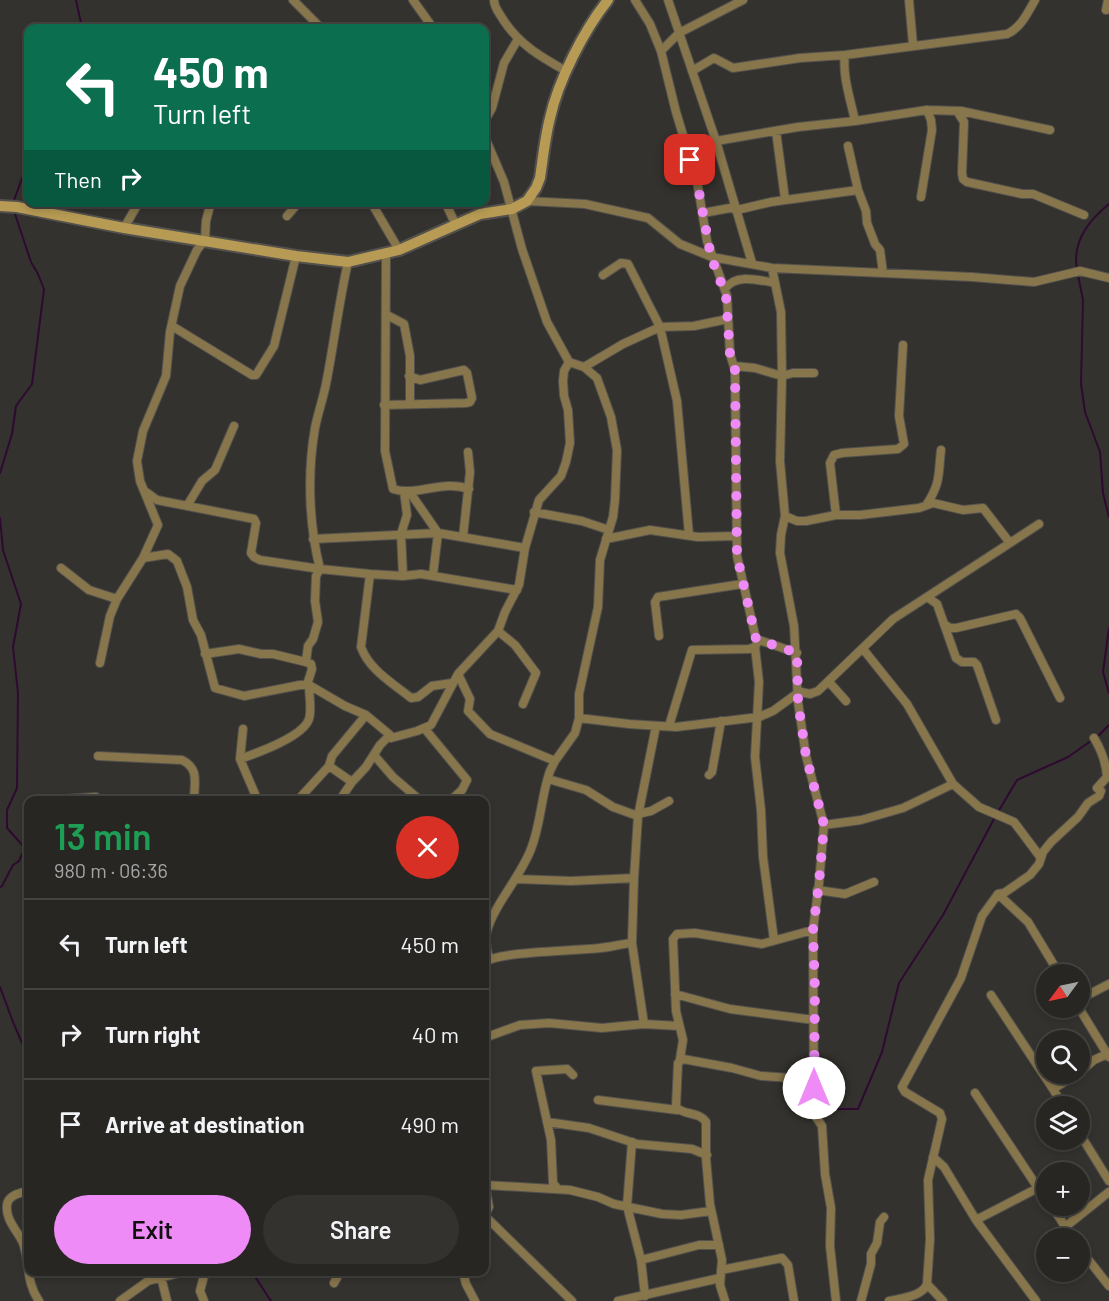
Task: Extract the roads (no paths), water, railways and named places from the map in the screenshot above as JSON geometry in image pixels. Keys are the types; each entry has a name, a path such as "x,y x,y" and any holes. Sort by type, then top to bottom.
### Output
{"street":[{"path":"293,0 317,24"},
{"path":"413,0 430,24"},
{"path":"494,0 495,7 518,39 532,52 566,71"},
{"path":"8,206 124,228 296,256 348,262 399,250 455,223 480,214 512,209 527,201 540,178 550,116 566,71 600,9 608,0"},
{"path":"635,0 650,24 661,51 676,112 697,181 711,257 724,290 730,354 734,366 737,556 756,643 759,682 755,757 763,857 774,939"},
{"path":"668,0 716,141 752,263"},
{"path":"661,51 680,33 743,0"},
{"path":"909,0 913,45"},
{"path":"692,71 714,58 733,68 1007,34 1021,22 1035,0"},
{"path":"1106,10 1108,0"},
{"path":"489,113 504,63 518,39"},
{"path":"845,55 844,61 855,121"},
{"path":"716,141 927,110 957,111 1050,130"},
{"path":"921,197 932,130 927,110"},
{"path":"957,111 964,122 963,179 967,182 1022,194 1033,194 1084,215"},
{"path":"776,131 785,199"},
{"path":"848,146 870,234 880,250 883,273"},
{"path":"489,147 504,182 522,249 547,322 569,362 584,367 597,378 601,386 615,434 617,482 609,530 599,567 598,607 579,694 579,718 575,733 555,761 548,778 534,841 516,879 489,925"},
{"path":"703,213 730,208 737,210 785,199 858,190"},
{"path":"527,201 585,204 648,218 680,244 711,257 772,268 1034,282 1082,271 1109,278"},
{"path":"124,228 136,207"},
{"path":"100,663 110,616 117,599 143,558 158,525 140,481 137,461 143,431 166,376 180,286 197,250 205,240 210,207"},
{"path":"287,216 295,207"},
{"path":"374,207 399,250"},
{"path":"447,207 455,223"},
{"path":"386,254 387,315 384,405 385,451 390,484 393,489 407,491 452,485 469,489"},
{"path":"172,326 252,375 256,375 274,346 296,256"},
{"path":"306,662 308,646 318,622 315,601 316,576 320,569 313,539 312,453 348,262"},
{"path":"603,275 621,263 628,264 660,327 677,401 689,535"},
{"path":"772,268 781,312 780,461 785,516 780,553 794,627 798,693 806,756 824,825 817,890 819,899 813,930 813,1074 815,1110 822,1126 825,1174 831,1208 830,1246 836,1301"},
{"path":"724,290 728,284 737,279 775,283"},
{"path":"387,315 404,324 410,356 410,404"},
{"path":"584,367 622,344 660,327 694,326 728,319"},
{"path":"836,515 830,463 834,455 898,449 904,444 899,416 903,345"},
{"path":"143,558 168,554 177,561 187,587 193,620 201,635 215,688 244,696 308,685 366,715 391,738 425,729 436,718 458,674 498,631 517,590 534,512 542,495 561,476 566,462 570,443 563,381 564,371 569,362"},
{"path":"734,366 755,368 782,376 793,373 814,373"},
{"path":"384,405 466,403 472,398 467,373 464,370 420,380 409,376"},
{"path":"187,506 202,481 215,470 234,426"},
{"path":"927,504 938,484 941,450"},
{"path":"463,537 469,489 468,452"},
{"path":"145,491 157,500 254,519 256,523 251,552 260,560 370,574 433,575 517,590"},
{"path":"407,491 438,533 433,575"},
{"path":"403,576 401,534 407,515 407,491"},
{"path":"785,516 797,521 806,521 836,515 861,515 919,508 927,504 939,504 963,510 983,508 1010,543"},
{"path":"534,512 582,521 609,530"},
{"path":"579,718 676,727 756,717 773,711 798,693 814,693 829,682 893,619 1039,525"},
{"path":"606,539 650,530 698,537 736,536"},
{"path":"313,539 438,533 525,548"},
{"path":"61,568 89,590 117,599"},
{"path":"370,574 361,648 372,667 411,698 418,697 432,686 452,683"},
{"path":"659,636 655,602 658,597 742,584"},
{"path":"927,597 937,604 956,658 962,662 977,665 996,720"},
{"path":"944,624 950,628 956,628 1016,614 1060,698"},
{"path":"498,631 515,645 536,673 523,704"},
{"path":"669,726 692,650 756,643 797,653"},
{"path":"205,654 239,649 306,662 312,669 308,685 309,719 283,742 240,759"},
{"path":"863,649 907,704 953,784 979,807 1009,819 1017,825 1041,858"},
{"path":"458,674 469,697 468,711 490,734 555,761"},
{"path":"829,682 846,701"},
{"path":"302,796 329,766 332,756 366,715"},
{"path":"709,775 714,762 721,721"},
{"path":"644,1024 632,943 634,878 638,815 656,726"},
{"path":"243,729 240,759 256,796"},
{"path":"425,729 466,780 462,790 455,796"},
{"path":"342,796 390,735"},
{"path":"889,1301 920,1293 925,1290 927,1284 930,1239 927,1196 942,1115 905,1092 902,1087 961,978 982,916 999,894 1024,880 1035,869 1051,842 1078,817 1088,803 1100,796 1101,791 1097,788 1107,777 1106,767 1101,750 1094,738"},
{"path":"374,755 393,777 415,796"},
{"path":"98,756 182,760 194,771 194,796"},
{"path":"329,766 352,782"},
{"path":"548,778 586,790 613,807 638,815 669,801"},
{"path":"824,825 861,820 903,808 953,784"},
{"path":"516,879 571,881 634,878"},
{"path":"817,890 844,894 874,882"},
{"path":"999,894 1028,922 1053,964"},
{"path":"677,1110 675,1082 683,1040 675,994 673,939 677,934 695,933 758,944 813,930"},
{"path":"489,960 632,943"},
{"path":"1090,994 1109,984"},
{"path":"675,994 730,1009 814,1020"},
{"path":"991,995 1057,1096"},
{"path":"1085,1018 1108,1055 1090,1063"},
{"path":"489,1036 520,1025 549,1023 602,1028 644,1024 679,1026"},
{"path":"680,1059 732,1068 761,1076 791,1078 813,1074"},
{"path":"557,1188 553,1183 551,1140 536,1071 567,1069 573,1075"},
{"path":"1053,1089 1061,1084"},
{"path":"975,1093 1036,1185"},
{"path":"598,1100 677,1110 703,1118 706,1122 711,1211 722,1260 721,1274 725,1301"},
{"path":"547,1122 595,1129 632,1142 692,1149 707,1155"},
{"path":"632,1142 627,1206 641,1260 645,1296"},
{"path":"1090,1150 1109,1181"},
{"path":"933,1156 944,1167 976,1220 1036,1301"},
{"path":"489,1182 557,1188 594,1195 614,1204 673,1215 711,1211"},
{"path":"976,1220 1036,1189"},
{"path":"24,1192 9,1199 6,1207 10,1222 24,1249"},
{"path":"1058,1216 1065,1227 1109,1192"},
{"path":"861,1301 872,1264 871,1254 877,1243 880,1222 884,1217"},
{"path":"489,1220 572,1301"},
{"path":"641,1260 699,1245 719,1245"},
{"path":"618,1301 654,1295 782,1258 788,1266 794,1301"},
{"path":"1090,1262 1109,1286"},
{"path":"1099,1274 1109,1273"},
{"path":"29,1276 31,1289 39,1301"},
{"path":"120,1301 144,1283 165,1276"},
{"path":"204,1276 200,1291 204,1301"},
{"path":"334,1283 338,1276"},
{"path":"464,1276 475,1301"},
{"path":"161,1277 167,1301"},
{"path":"927,1284 943,1301"},
{"path":"654,1295 661,1301"}],"waterway":[{"path":"76,0 81,24"},
{"path":"13,203 24,173"},
{"path":"1077,269 1077,250 1084,232 1109,204"},
{"path":"0,473 12,434 16,406 32,384 44,289 31,262 14,211"},
{"path":"1078,275 1083,300 1081,384 1085,412 1100,452 1103,493 1109,517"},
{"path":"0,518 3,550 21,604 13,647 18,693 17,788 7,810 7,828 24,847"},
{"path":"1109,628 1103,672 1109,693"},
{"path":"998,812 1017,780 1068,757 1098,736 1109,725"},
{"path":"834,1109 858,1109 882,1052 899,983 943,915 995,817"},
{"path":"0,887 24,850"},
{"path":"0,987 24,1048"},
{"path":"255,1276 271,1301"}]}
